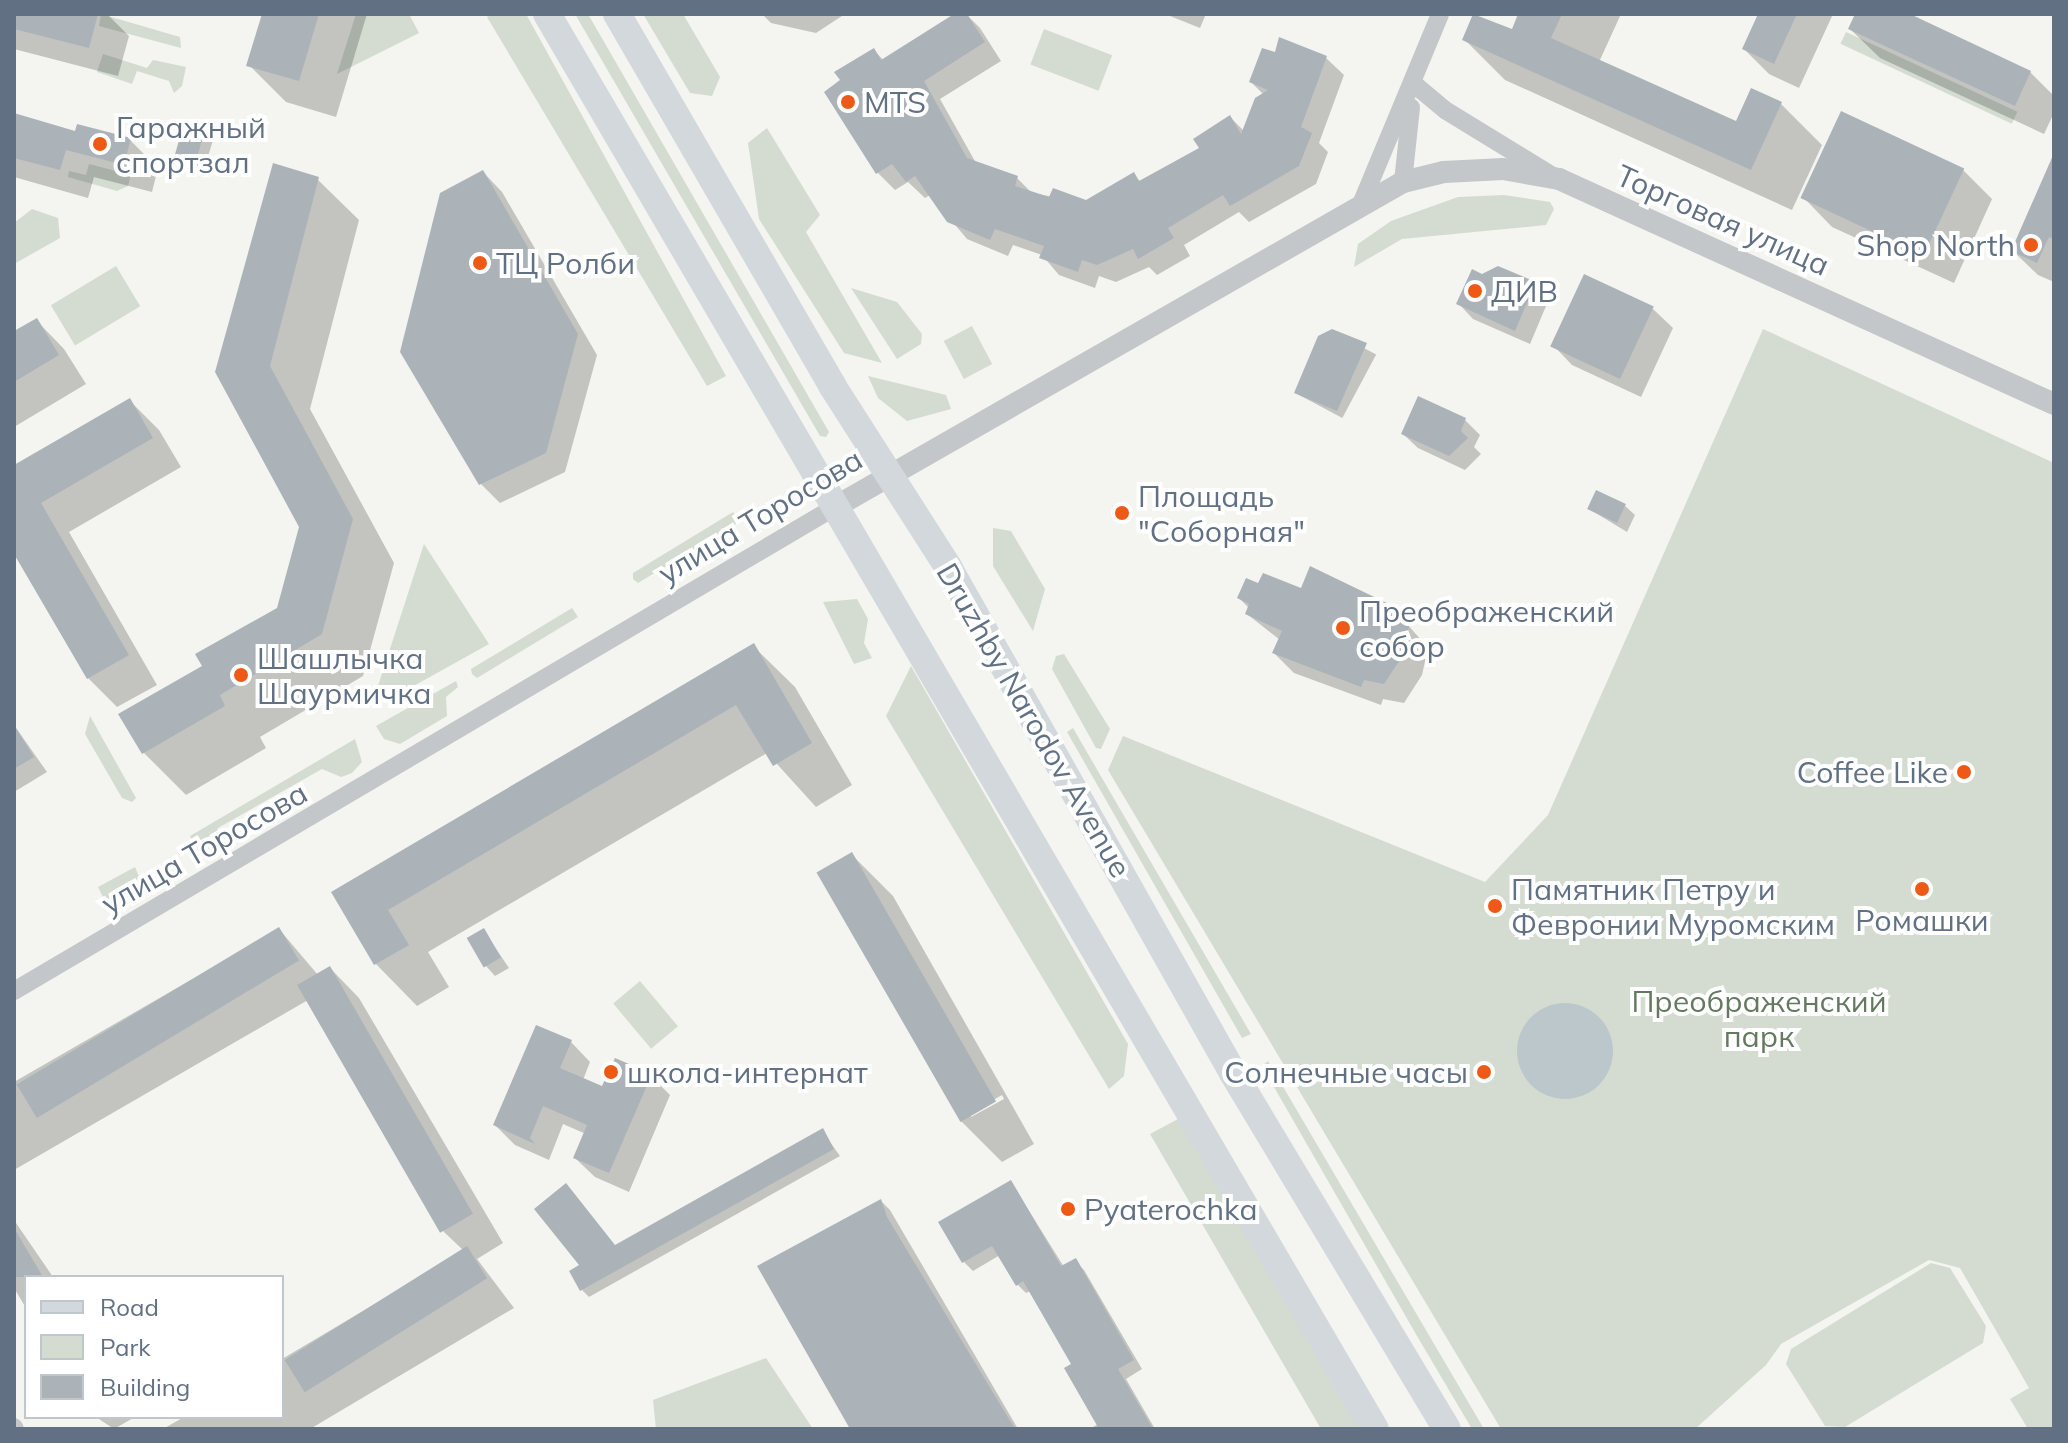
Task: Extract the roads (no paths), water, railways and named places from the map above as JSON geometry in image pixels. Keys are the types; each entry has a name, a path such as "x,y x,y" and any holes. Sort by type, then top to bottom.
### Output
{"main road":[{"path":"547,14 1375,1429"},
{"name":"Druzhby Narodov Avenue","path":"617,14 833,387 955,580 1233,1073 1447,1429"}],"street":[{"path":"1359,209 1414,84 1440,14"},
{"path":"1414,84 1445,110 1559,179"},
{"path":"1403,182 1414,84"},
{"path":"1388,146 1392,168 1403,182"},
{"name":"Торговая улица","path":"1359,209 1403,182 1503,169 1559,179 2054,404"},
{"name":"улица Торосова","path":"14,991 890,474 1359,209"}],"place":[{"name":"MTS","path":"848,102"},
{"name":"Гаражный спортзал","path":"100,144"},
{"name":"Shop North","path":"2031,245"},
{"name":"ТЦ Ролби","path":"480,263"},
{"name":"ДИВ","path":"1475,291"},
{"name":"Площадь \"Соборная\"","path":"1122,513"},
{"name":"Преображенский собор","path":"1343,628"},
{"name":"Шашлычка Шаурмичка","path":"241,675"},
{"name":"Coffee Like","path":"1964,772"},
{"name":"Ромашки","path":"1922,889"},
{"name":"Памятник Петру и Февронии Муромским","path":"1495,906"},
{"name":"школа-интернат","path":"611,1072"},
{"name":"Солнечные часы","path":"1484,1072"},
{"name":"Pyaterochka","path":"1068,1209"}],"park label":[{"name":"Преображенский парк","path":"1759,1018"}]}
